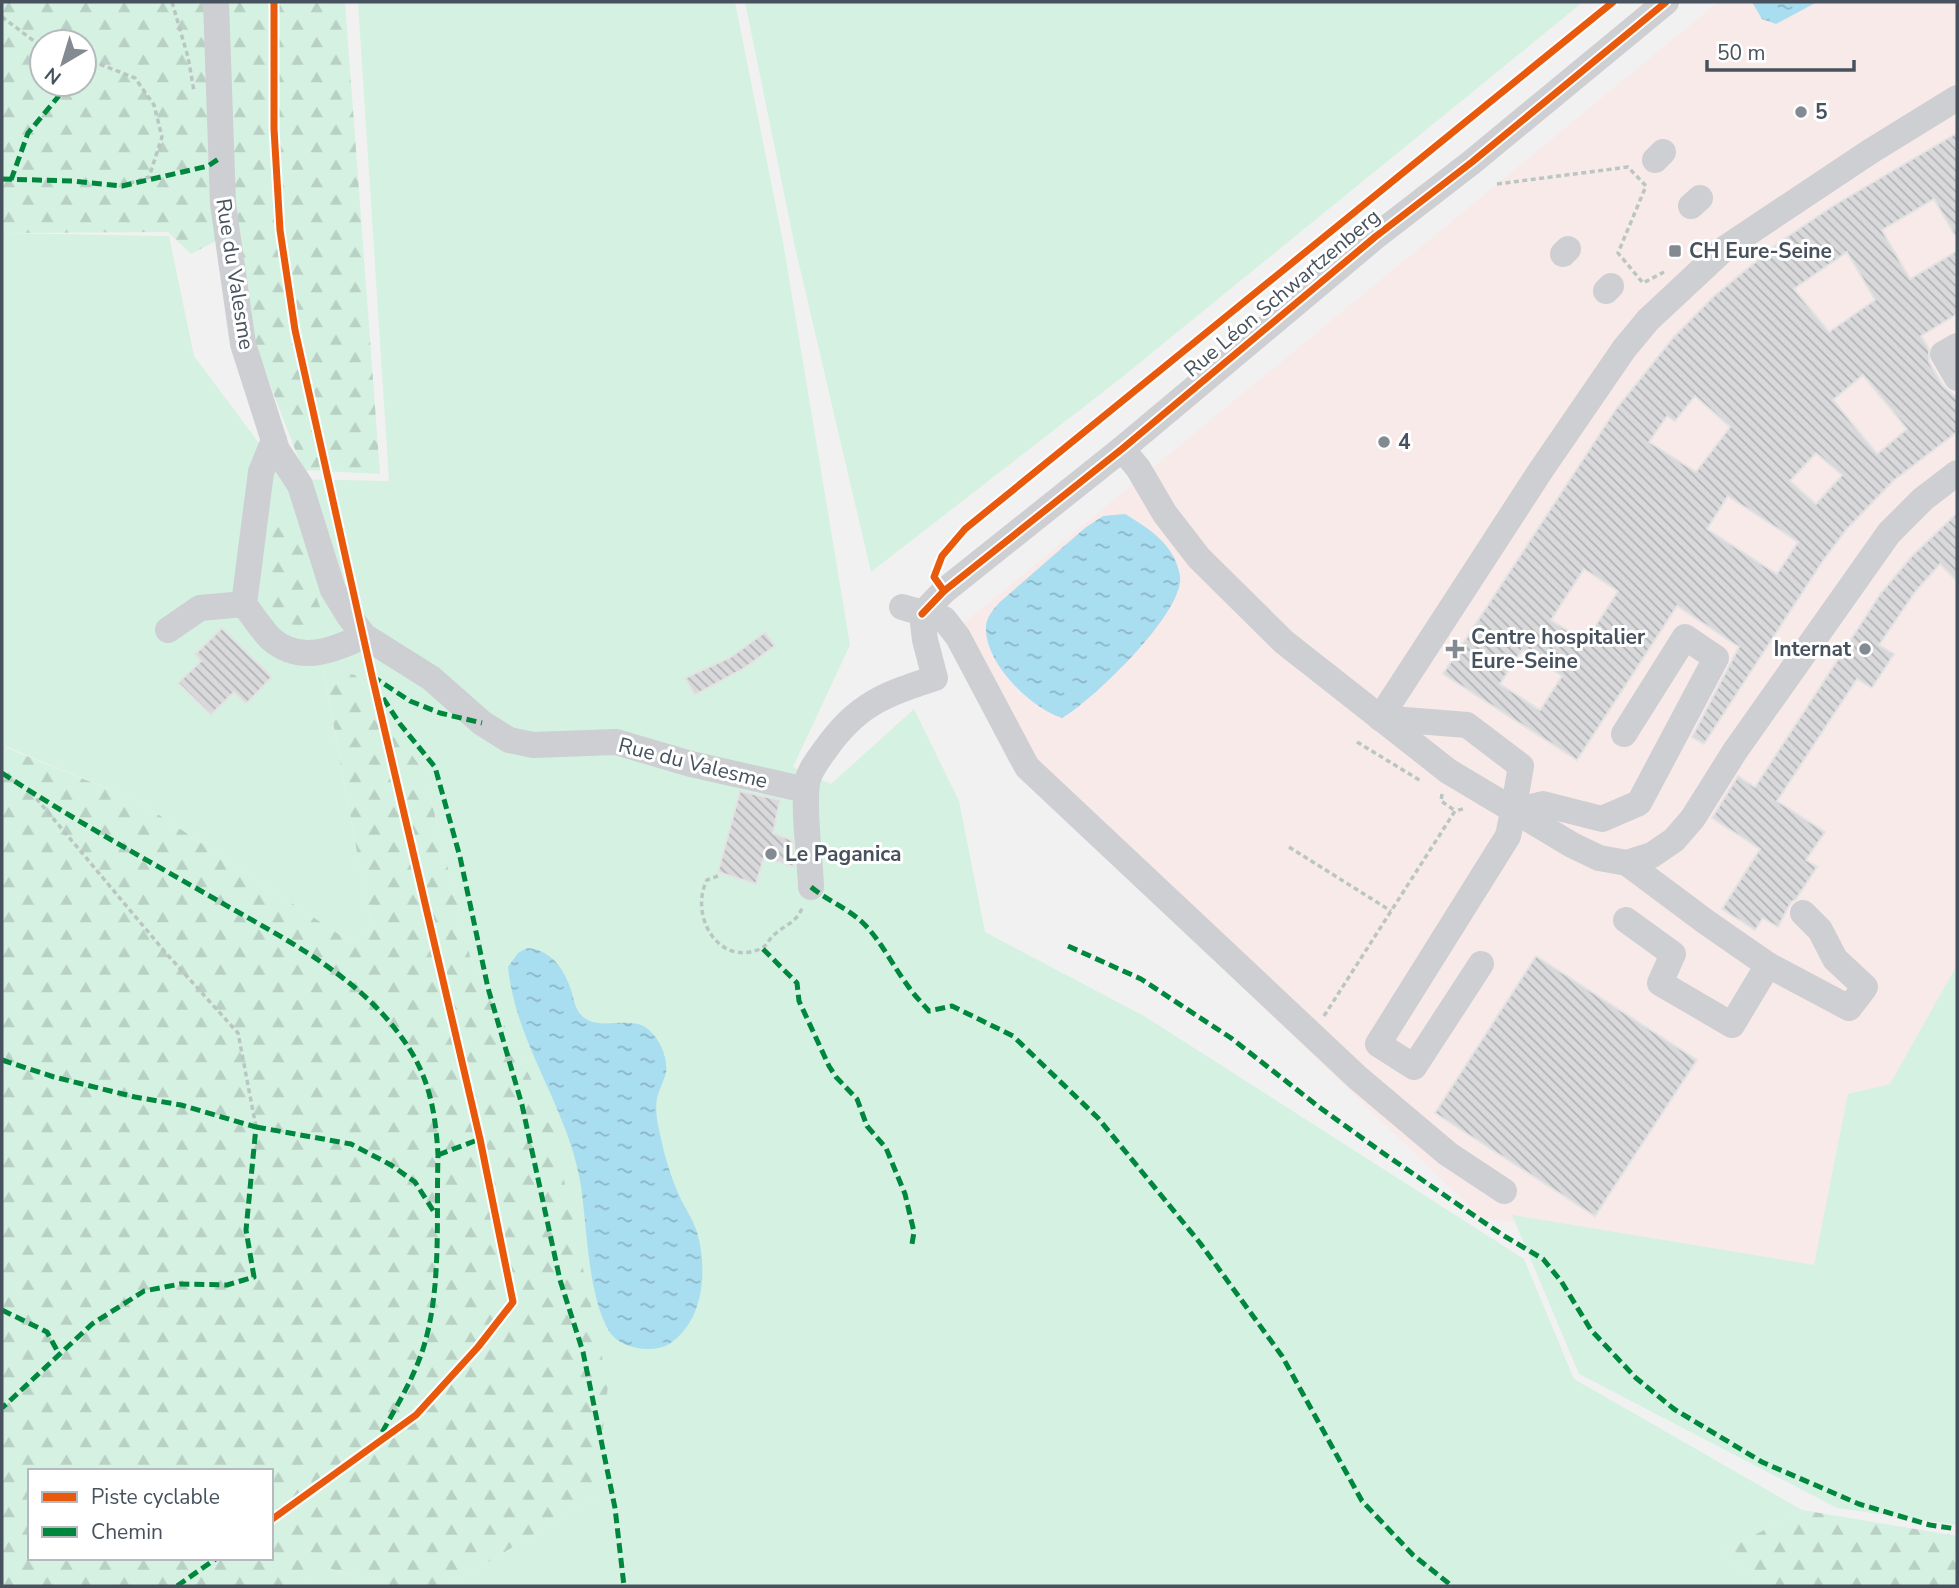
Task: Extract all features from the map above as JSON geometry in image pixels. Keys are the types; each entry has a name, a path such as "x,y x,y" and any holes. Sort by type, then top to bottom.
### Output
{"street":[{"name":"Rue du Valesme","path":"216,2 223,204 243,344 274,440 299,485 333,590 363,636 431,678 482,723 509,740 533,745 616,742 691,764 806,790"},
{"name":"Rue Léon Schwartzenberg","path":"912,610 954,583 1122,449 1355,254 1472,162 1666,2"},
{"path":"1380,718 1541,470 1624,349 1648,320 1724,249 1871,151 1957,98"},
{"path":"1957,346 1943,354 1957,378"},
{"path":"274,440 261,472 244,604 270,638 286,649 307,655 347,644 363,636"},
{"path":"1122,449 1138,468 1165,514 1199,558 1348,691 1440,765 1513,811 1599,858 1627,863 1768,965 1849,1009 1865,987 1835,960 1820,930 1802,913"},
{"path":"1627,863 1652,855 1674,840 1693,818 1749,729 1889,533 1923,499 1957,473"},
{"path":"168,630 200,608 244,604"},
{"path":"811,887 806,790 811,770 840,728 886,691 935,678 925,640 912,610"},
{"path":"912,610 944,619 958,637 1027,767 1358,1078 1448,1154 1504,1191"},
{"path":"1513,811 1543,804 1602,820 1639,803 1716,658 1685,637 1624,734"},
{"path":"1380,718 1467,725 1521,766 1507,846 1378,1044 1415,1067 1481,964"},
{"path":"1626,920 1673,954 1660,983 1732,1025 1768,965"}],"path":[{"path":"172,2 188,57 195,97"},
{"path":"2,17 28,36"},
{"path":"98,63 135,78 154,104 162,137 149,177 122,186"},
{"path":"1497,184 1628,167 1646,186 1618,253 1643,283 1667,270"},
{"path":"1357,742 1425,783"},
{"path":"1436,790 1443,795 1441,801 1455,811"},
{"path":"31,792 165,952 237,1033 256,1127"},
{"path":"1322,1019 1455,811 1479,805 1487,795"},
{"path":"1289,847 1391,911"},
{"path":"718,876 707,880 701,891 705,924 723,949 742,954 763,949 774,934 792,922 800,914 811,887"}],"shaded area":[{"name":"Centre hospitalier Eure-Seine","path":"1718,2 1957,2 1957,1290 1482,1218 1008,762 946,638"}],"green space":[{"path":"2,2 345,2 380,474 303,470 255,346 237,230 191,254 168,232 2,233"},
{"path":"358,2 735,2 783,242 850,645 793,767 831,784 914,709 959,801 985,932 1144,1016 1524,1259 1574,1379 1802,1510 1722,1552 1762,1586 449,1586 595,1497 551,1120 470,956 424,772 323,669 371,928 349,941 138,801 2,745 2,233 169,236 194,356 286,479 389,481"},
{"path":"745,2 1583,2 1121,378 871,572 795,247"},
{"path":"274,525 299,525 314,590 328,630 275,622 267,579"},
{"path":"323,668 355,675 424,772 470,956 551,1119 608,1385 595,1497 449,1586 387,1586 328,1568 304,1586 2,1586 2,746 138,801 349,941 371,928"},
{"path":"1957,965 1957,1525 1837,1508 1579,1374 1512,1215 1814,1265 1848,1094 1890,1084"},
{"path":"1802,1510 1957,1536 1957,1586 1762,1586 1722,1552"},
{"path":"327,1568 387,1586 304,1586"}],"water":[{"path":"1752,2 1817,2 1776,24 1762,19"},
{"path":"1125,514 1152,532 1173,555 1180,576 1178,592 1168,611 1134,654 1094,694 1062,718 1037,705 1002,671 988,643 987,622 1000,602 1085,528 1103,516"},
{"path":"527,948 544,953 557,963 583,1017 599,1023 642,1025 657,1038 662,1049 666,1073 656,1102 658,1125 665,1157 681,1200 697,1232 702,1256 702,1282 697,1308 685,1329 663,1347 645,1349 625,1344 612,1335 602,1316 592,1281 575,1157 531,1050 513,996 508,967 518,953"}],"building":[{"path":"1957,133 1957,239 1934,199 1882,230 1910,279 1957,251 1957,314 1921,336 1929,349 1929,362 1943,386 1957,398 1957,432 1893,481 1846,530 1822,562 1704,744 1692,737 1739,647 1677,606 1577,760 1443,674 1616,409 1673,338 1713,297 1781,241 1833,206","holes":["1847,252 1875,300 1829,332 1794,289","1863,375 1907,429 1877,454 1833,400","1695,396 1730,427 1696,472 1649,442 1667,416 1675,421","1816,453 1842,475 1816,504 1790,481","1728,496 1798,542 1777,574 1707,529","1584,569 1618,591 1585,642 1551,620","1522,650 1562,676 1540,710 1500,684"]},
{"path":"1957,513 1957,581 1940,564 1915,592 1879,645 1894,654 1872,688 1857,679 1777,801 1825,832 1806,860 1817,867 1796,899 1791,902 1778,927 1763,918 1755,930 1722,909 1760,849 1712,818 1738,776 1755,787 1881,593 1912,556"},
{"path":"222,628 272,677 246,704 234,692 211,715 178,683 201,661 195,654"},
{"path":"765,632 775,646 743,669 695,695 685,678 731,657"},
{"path":"740,791 780,800 773,833 792,840 794,867 764,857 756,884 718,872"},
{"path":"1536,956 1697,1060 1595,1216 1435,1113"}],"marked path":[{"path":"11,180 28,133 57,98"},
{"path":"2,179 73,181 122,186 208,166 220,158"},
{"path":"372,676 410,701 440,713 482,723"},
{"path":"383,698 435,767 460,857 488,988 522,1105 560,1280 583,1352 615,1508 624,1586"},
{"path":"2,773 320,962 371,1002 393,1026 412,1053 424,1077 436,1128 436,1278 423,1349 409,1383 380,1436"},
{"path":"811,887 864,924 929,1011 952,1006 1013,1036 1098,1118 1200,1243 1282,1356 1362,1501 1413,1555 1452,1586"},
{"path":"1068,946 1141,979 1231,1038 1383,1153 1501,1234 1543,1259 1561,1281 1591,1330 1636,1378 1674,1409 1762,1462 1859,1504 1930,1525 1957,1529"},
{"path":"763,949 797,983 799,1001 829,1066 857,1099 867,1126 886,1148 905,1194 914,1232 912,1244"},
{"path":"2,1060 54,1077 181,1105 256,1127 246,1230 254,1277 227,1285 180,1284 144,1291 92,1324 2,1408"},
{"path":"256,1127 351,1144 391,1165 415,1182 436,1215"},
{"path":"438,1155 480,1139"},
{"path":"2,1310 47,1332 59,1354"},
{"path":"177,1586 214,1560"}],"cycle path":[{"path":"273,1519 416,1415 478,1347 513,1302 480,1139 295,330 280,230 274,129 274,2"},
{"path":"944,591 934,577 942,556 965,529 1613,2"},
{"path":"922,614 944,591 1122,449 1375,237 1472,162 1666,2"}],"place":[{"name":"5","path":"1801,112"},
{"name":"CH Eure-Seine","path":"1675,251"},
{"name":"4","path":"1384,442"},
{"name":"Centre hospitalier Eure-Seine","path":"1455,649"},
{"name":"Internat","path":"1865,649"},
{"name":"Le Paganica","path":"771,854"}]}
